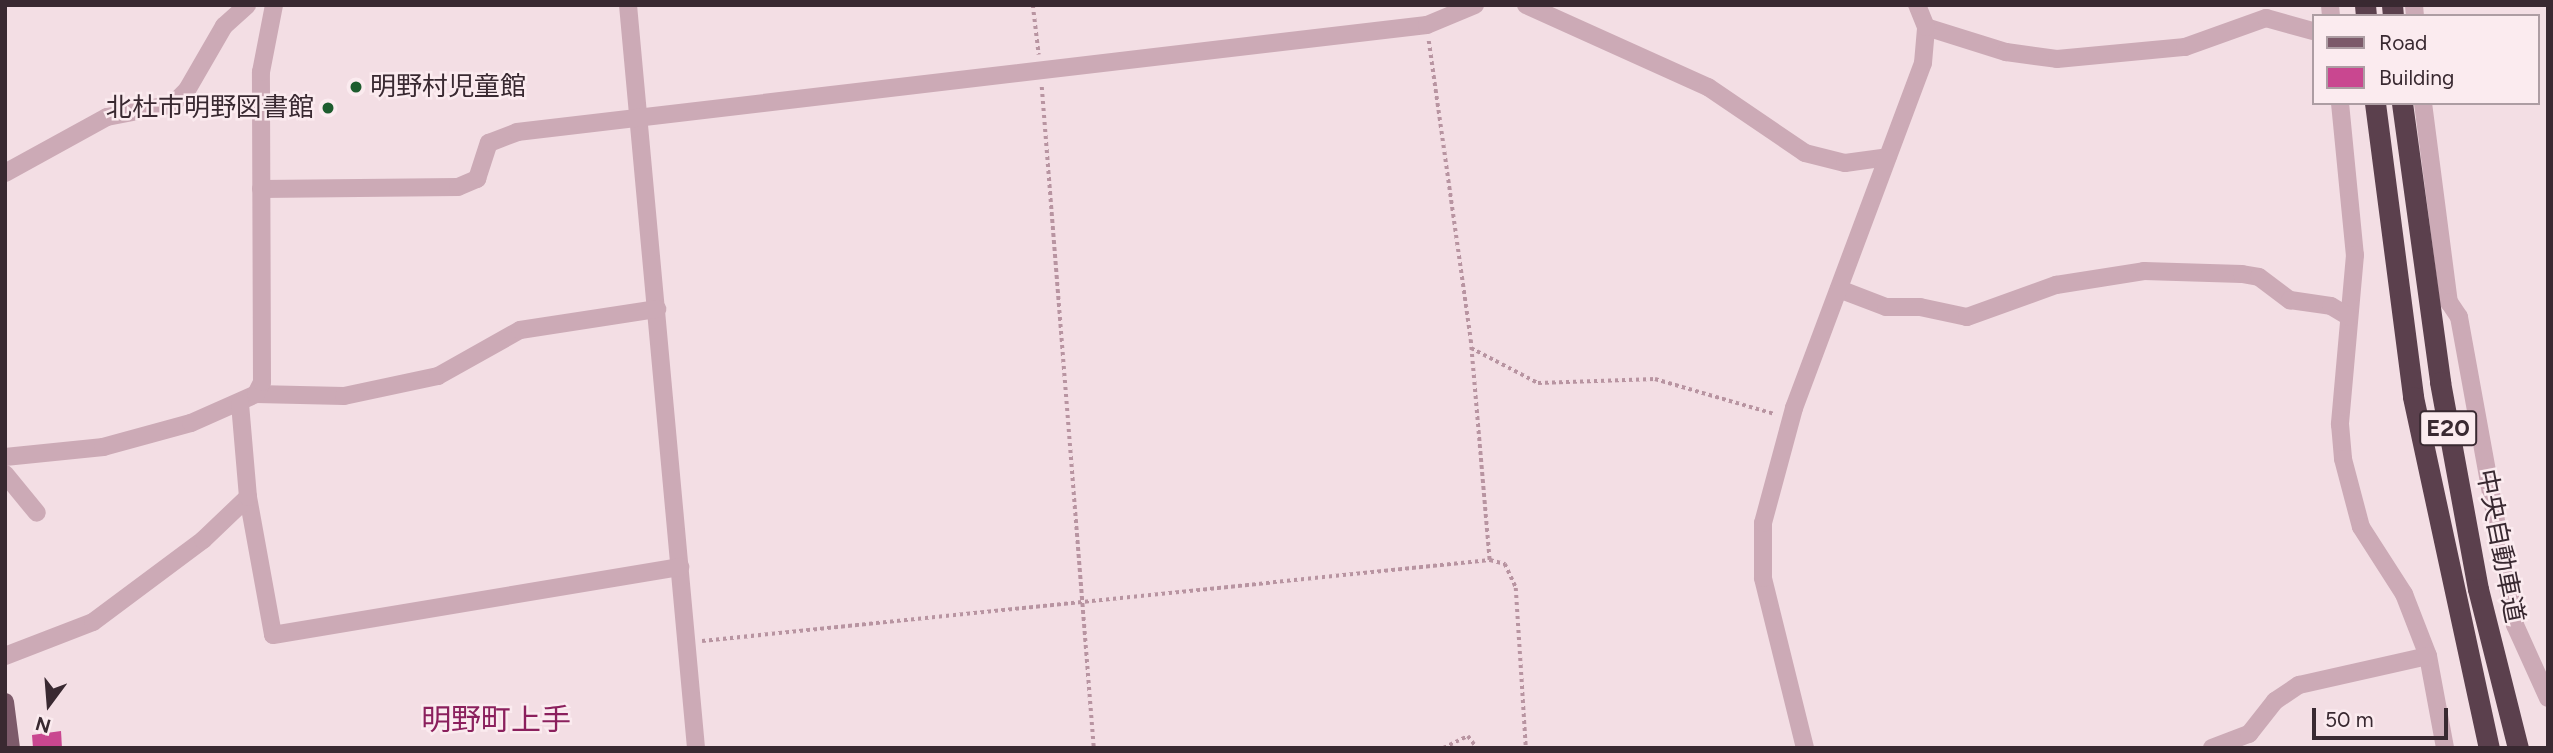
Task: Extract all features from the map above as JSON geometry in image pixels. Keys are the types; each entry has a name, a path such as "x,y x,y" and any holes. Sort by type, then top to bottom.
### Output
{"highway":[{"name":"中央自動車道","path":"2375,105 2413,397 2488,748"},
{"name":"中央自動車道","path":"2402,105 2440,382 2478,589 2518,748"}],"main road":[{"path":"5,702 11,748"}],"street":[{"path":"5,173 107,117 173,104 187,90 224,26 247,5"},
{"path":"5,457 103,447 240,404 256,394 262,382 261,72 275,5"},
{"path":"628,5 696,748"},
{"path":"261,189 458,187 477,179 483,153 500,136 639,117 1427,25 1475,5"},
{"path":"1526,5 1708,87 1805,153 1845,163 1888,157"},
{"path":"1805,748 1760,552 1773,473 1791,418 1923,64 1926,27 1917,5"},
{"path":"1926,27 1956,32 2006,52 2057,59 2185,47 2266,18 2312,30"},
{"path":"2340,105 2355,255 2340,424 2349,488 2361,527 2404,594 2428,656 2445,748"},
{"path":"2423,105 2449,302 2459,317 2515,625 2548,698"},
{"path":"1839,289 1886,307 1920,307 1967,317 2056,285 2144,271 2242,274 2259,277 2290,300 2331,306 2349,317"},
{"path":"256,394 344,396 438,376 520,330 656,309"},
{"path":"240,404 248,496 273,635 680,567"},
{"path":"5,474 37,513"},
{"path":"5,656 93,622 203,540 248,496"},
{"path":"2212,748 2249,734 2275,701 2299,685 2428,656"}],"path":[{"path":"1033,5 1094,748"},
{"path":"1427,25 1471,348 1490,560"},
{"path":"1471,348 1538,383 1656,379 1791,418"},
{"path":"687,642 1083,606 1490,560 1505,564 1516,587 1525,748"},
{"path":"1443,748 1468,736 1477,748"}],"building":[{"path":"61,731 62,748 33,748 32,735"}],"place":[{"name":"明野村児童館","path":"356,87"},
{"name":"北杜市明野図書館","path":"328,108"}],"district":[{"name":"明野町上手","path":"496,720"}]}
